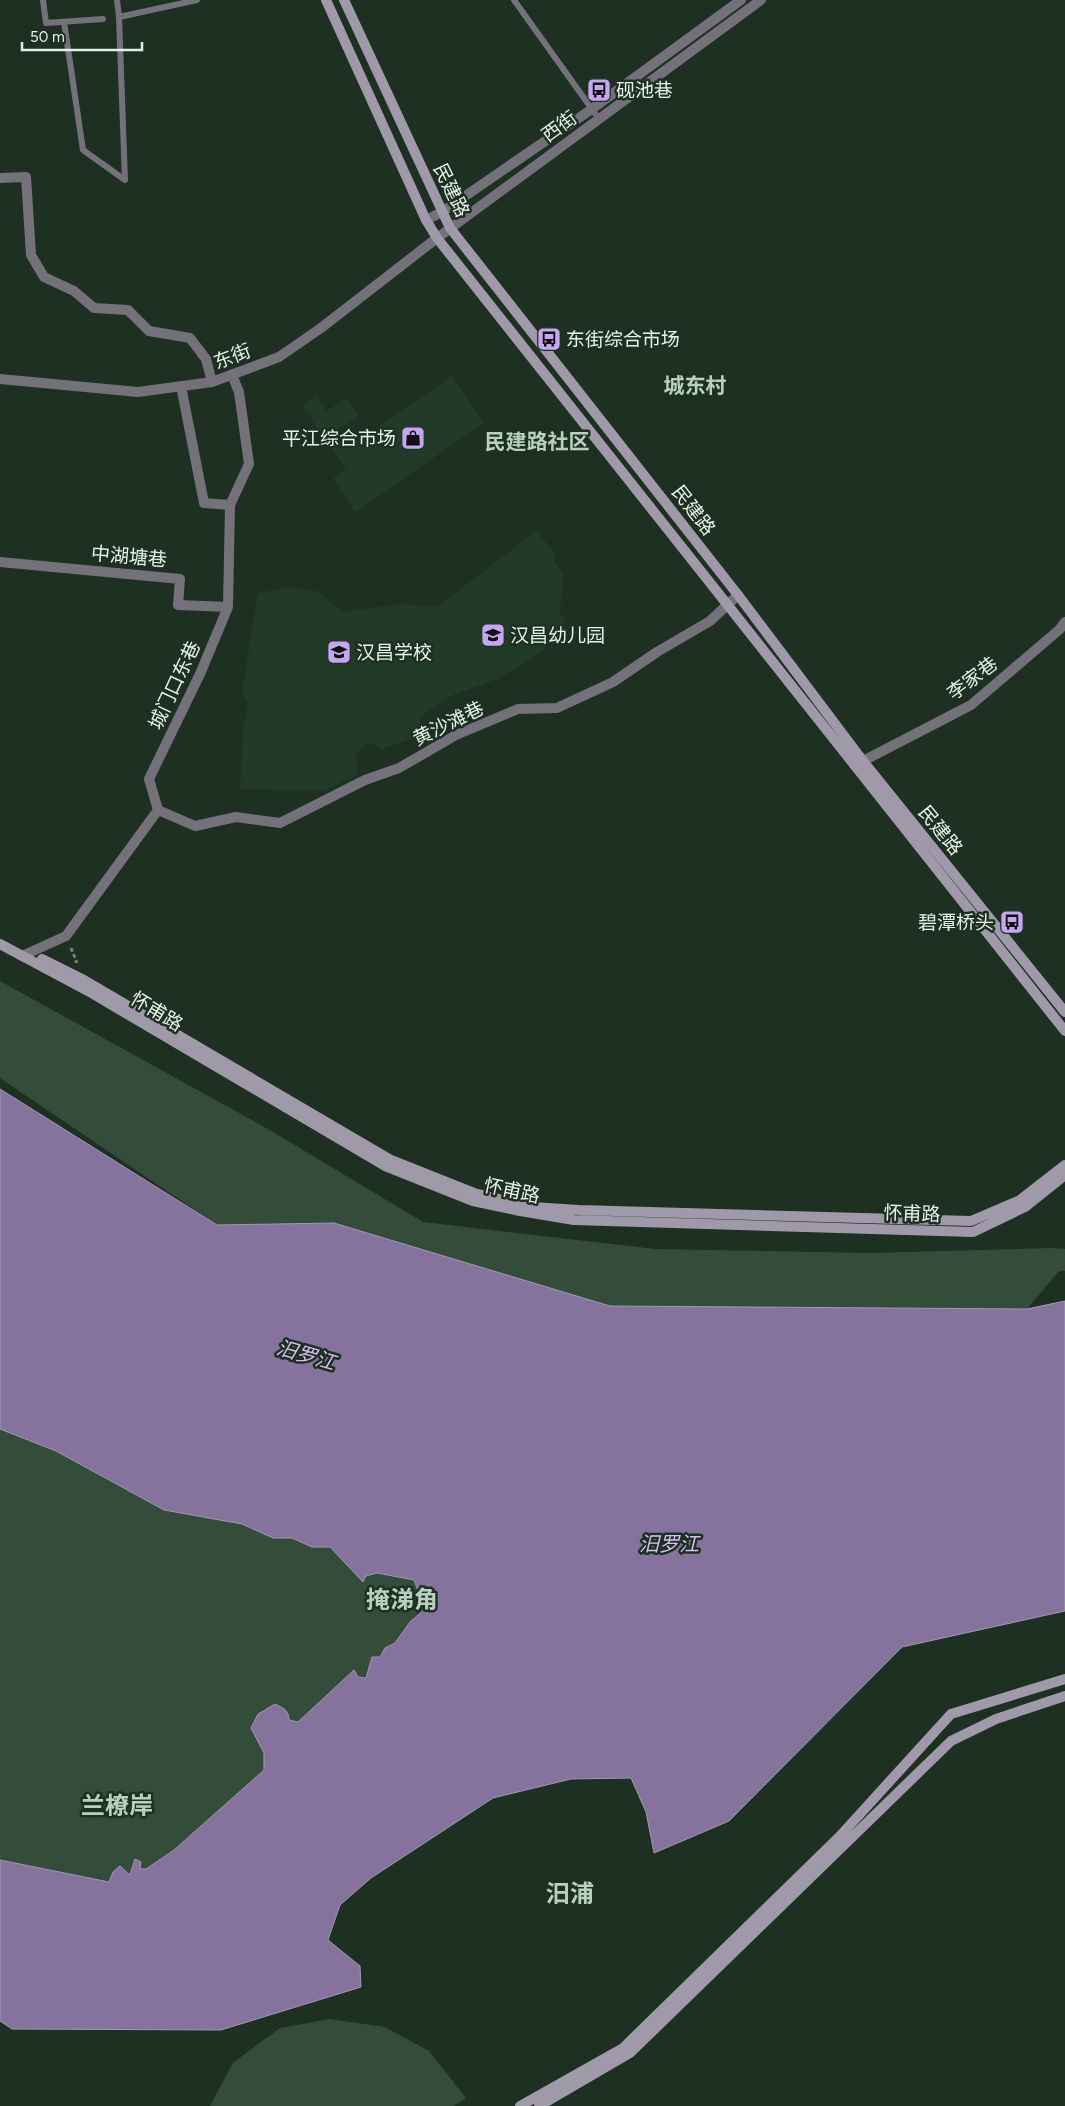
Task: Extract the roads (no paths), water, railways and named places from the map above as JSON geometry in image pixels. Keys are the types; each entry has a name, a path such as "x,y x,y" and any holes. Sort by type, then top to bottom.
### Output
{"main road":[{"path":"326,0 426,220 436,238 1065,1031"},
{"name":"民建路","path":"344,0 450,228 738,595 863,761 1065,1012"},
{"path":"0,936 26,954 84,980 391,1160 474,1193 532,1207 579,1210 971,1221 1020,1200 1065,1165"},
{"name":"怀甫路","path":"0,944 26,954 386,1166 473,1201 520,1212 574,1220 973,1232 1025,1207 1065,1174"},
{"path":"520,2106 623,2048 840,1836 951,1714 1065,1679"},
{"path":"539,2106 630,2053 950,1741 996,1719 1065,1696"}],"street":[{"name":"西街","path":"426,220 442,212 592,108 741,0"},
{"name":"西街","path":"436,238 761,0"},
{"path":"0,178 26,177 31,254 44,277 74,291 94,308 128,310 149,331 190,338 206,359 212,382"},
{"name":"东街","path":"0,379 138,392 212,382 279,357 321,328 436,238"},
{"name":"城门口东巷","path":"158,810 149,779 200,674 228,607 230,504 249,464 239,392 232,375"},
{"path":"181,386 204,503 230,504"},
{"name":"中湖塘巷","path":"0,562 180,579 178,605 228,607"},
{"name":"黄沙滩巷","path":"158,810 195,826 236,817 280,822 365,780 399,768 456,735 518,709 557,708 613,682 657,652 691,634 738,595"},
{"name":"李家巷","path":"863,761 971,705 1060,629 1065,622"},
{"path":"26,954 66,936 158,810"}],"lane":[{"path":"43,0 46,23 103,19"},
{"path":"64,22 83,150 125,180 117,0"},
{"path":"119,17 197,0"},
{"path":"514,0 599,119"}],"water":[{"name":"汨罗江","path":"0,1089 217,1225 334,1223 610,1306 1027,1309 1065,1301 1065,1611 902,1647 729,1821 654,1853 646,1812 631,1778 571,1779 493,1798 371,1878 340,1905 328,1940 360,1966 361,1987 221,2030 12,2029 0,2021 0,1860 109,1882 113,1872 120,1866 130,1875 135,1859 141,1862 140,1869 146,1869 174,1850 264,1770 264,1753 251,1728 258,1714 275,1704 287,1712 289,1720 298,1722 354,1670 358,1677 366,1678 372,1657 380,1657 385,1648 395,1643 410,1622 425,1609 414,1580 377,1573 366,1576 363,1582 330,1547 312,1547 292,1538 273,1538 242,1524 164,1510 56,1451 0,1429"}],"place":[{"name":"砚池巷","path":"599,90"},
{"name":"东街综合市场","path":"549,339"},
{"name":"平江综合市场","path":"413,438"},
{"name":"汉昌幼儿园","path":"493,635"},
{"name":"汉昌学校","path":"339,652"},
{"name":"碧潭桥头","path":"1012,922"}],"district":[{"name":"城东村","path":"695,386"},
{"name":"民建路社区","path":"537,442"},
{"name":"掩涕角","path":"402,1600"},
{"name":"兰橑岸","path":"117,1806"},
{"name":"汨浦","path":"570,1894"}]}
